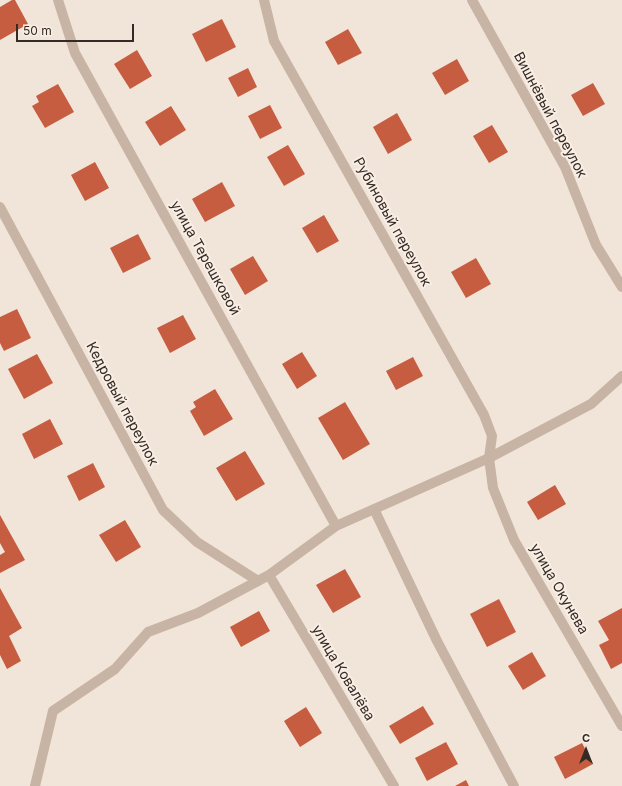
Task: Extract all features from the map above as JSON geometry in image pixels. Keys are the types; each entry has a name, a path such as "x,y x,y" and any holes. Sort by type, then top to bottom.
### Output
{"street":[{"name":"улица Терешковой","path":"58,0 75,53 336,526"},
{"name":"Рубиновый переулок","path":"264,0 274,41 484,415 492,436 489,458"},
{"name":"Вишнёвый переулок","path":"472,0 565,166 596,245 622,286"},
{"name":"Кедровый переулок","path":"0,207 163,510 197,542 258,581"},
{"path":"35,786 53,711 115,669 148,632 198,613 269,575 336,526 489,458 590,404 622,376"},
{"name":"улица Окунева","path":"489,458 493,488 514,540 622,726"},
{"path":"374,509 437,641 514,786"},
{"name":"улица Ковалёва","path":"269,575 394,786"}],"building":[{"path":"12,0 15,0 28,24 0,40 0,7"},
{"path":"222,19 236,47 206,62 192,34"},
{"path":"348,29 362,53 338,65 325,42"},
{"path":"137,50 152,76 130,89 114,64"},
{"path":"457,59 469,81 445,95 432,73"},
{"path":"248,68 257,87 238,97 228,78"},
{"path":"593,83 605,104 583,116 571,95"},
{"path":"58,84 74,112 45,128 32,106 39,102 36,96"},
{"path":"270,105 282,128 260,139 248,116"},
{"path":"171,106 186,130 160,146 145,122"},
{"path":"397,113 412,140 388,154 373,127"},
{"path":"492,125 508,152 489,163 473,136"},
{"path":"288,145 305,174 284,186 267,157"},
{"path":"95,162 109,188 85,201 71,175"},
{"path":"222,182 235,206 205,222 192,199"},
{"path":"324,215 339,241 317,253 302,228"},
{"path":"138,234 151,259 123,273 110,248"},
{"path":"253,256 268,281 245,295 230,269"},
{"path":"476,258 491,284 466,298 451,272"},
{"path":"17,309 31,338 4,351 0,343 0,317"},
{"path":"183,315 196,339 170,353 157,328"},
{"path":"302,352 317,376 297,389 282,364"},
{"path":"37,354 53,383 24,399 8,369"},
{"path":"413,357 423,376 396,390 386,371"},
{"path":"215,389 233,419 204,436 190,411 196,407 193,402"},
{"path":"345,402 370,444 343,460 318,418"},
{"path":"50,419 63,444 34,459 22,434"},
{"path":"245,451 265,484 236,501 216,468"},
{"path":"93,463 105,487 79,501 67,476"},
{"path":"555,485 566,504 538,520 527,502"},
{"path":"0,515 25,560 0,573 0,555 5,552 0,543"},
{"path":"125,520 141,547 116,562 99,535"},
{"path":"345,569 361,597 333,613 316,585"},
{"path":"0,588 22,628 9,636 21,661 7,669 0,655"},
{"path":"499,599 516,632 487,647 470,614"},
{"path":"622,608 622,663 611,669 599,645 609,640 598,621"},
{"path":"259,611 270,631 241,647 230,627"},
{"path":"532,652 546,676 523,690 508,666"},
{"path":"423,706 434,724 400,744 389,726"},
{"path":"306,707 322,733 300,747 284,721"},
{"path":"446,742 458,764 427,781 415,758"},
{"path":"582,743 593,764 565,779 554,757"},
{"path":"466,780 469,786 455,786"}]}
